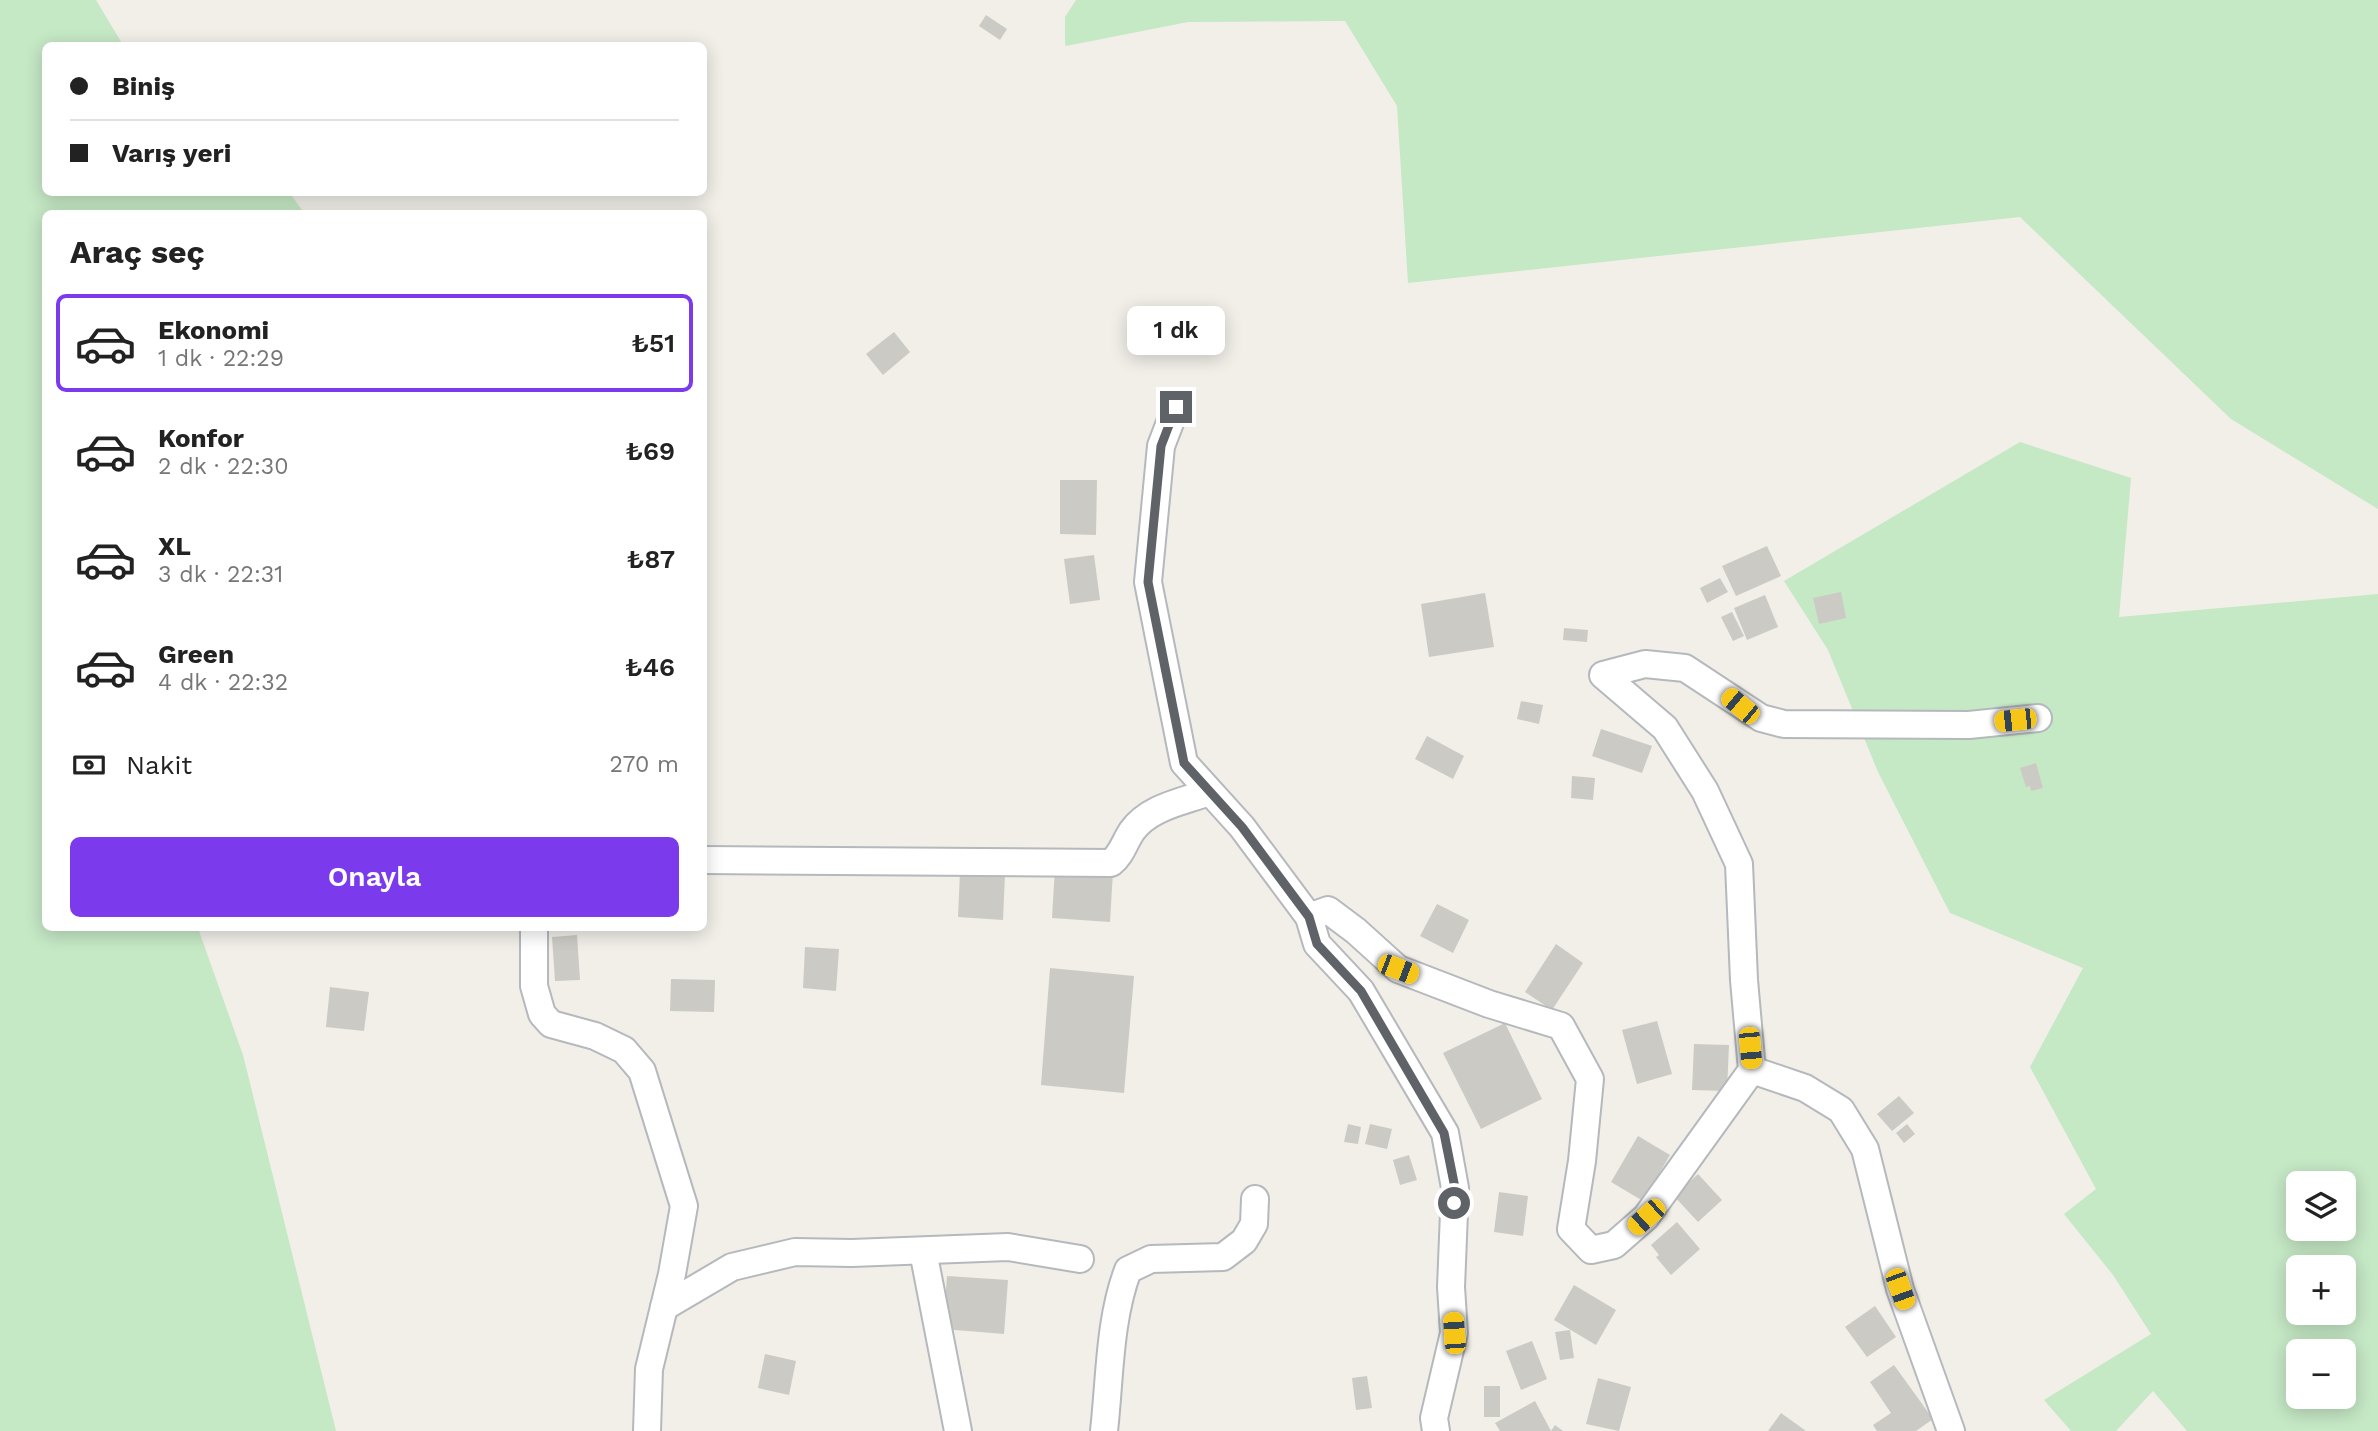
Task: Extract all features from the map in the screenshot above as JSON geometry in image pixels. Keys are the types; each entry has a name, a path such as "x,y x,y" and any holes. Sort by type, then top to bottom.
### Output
{"street":[{"path":"1176,407 1161,446 1148,582 1184,763 1242,827 1309,917 1317,944 1361,991 1444,1133 1455,1188 1451,1287 1454,1333 1434,1418 1436,1431"},
{"path":"1309,917 1328,910 1356,930 1398,969 1489,1004 1561,1027 1590,1079 1582,1161 1571,1229 1591,1250 1614,1245 1646,1217 1752,1070 1744,980 1739,864 1705,791 1665,728 1603,675 1645,664 1685,668 1761,718 1784,724 1969,725 2038,718"},
{"path":"707,860 1111,863 1121,855 1131,832 1150,813 1209,792"},
{"path":"534,931 534,986 542,1014 551,1024 595,1036 624,1050 642,1071 684,1206 673,1274 649,1369 647,1431"},
{"path":"1752,1070 1805,1088 1841,1111 1865,1149 1900,1289 1951,1431"},
{"path":"1104,1431 1120,1291 1128,1270 1151,1259 1223,1257 1244,1241 1254,1224 1255,1199"},
{"path":"664,1307 732,1267 795,1252 852,1254 1009,1247 1080,1259"},
{"path":"923,1251 958,1431"}],"green space":[{"path":"0,0 96,0 121,42 42,42 42,196 292,196 302,210 42,210 42,931 199,931 243,1055 336,1431 0,1431"},
{"path":"1076,0 2378,0 2378,509 2231,419 2020,217 1408,283 1397,106 1345,21 1188,22 1066,46 1065,17"},
{"path":"2020,442 2131,478 2119,617 2378,594 2378,1431 2187,1431 2153,1391 2116,1431 2071,1431 2044,1400 2151,1334 2113,1275 2064,1214 2096,1189 2030,1067 2083,968 1950,913 1878,772 1828,650 1784,581"}],"building":[{"path":"986,15 1007,29 1000,40 979,26"},
{"path":"894,332 910,352 883,375 866,354"},
{"path":"1060,480 1097,480 1096,535 1060,534"},
{"path":"1767,546 1781,576 1736,596 1722,566"},
{"path":"1094,555 1100,600 1070,604 1064,559"},
{"path":"1720,578 1728,592 1707,603 1700,588"},
{"path":"1841,592 1846,618 1819,624 1813,598"},
{"path":"1485,593 1494,647 1429,657 1421,604"},
{"path":"1765,595 1778,627 1747,640 1734,608"},
{"path":"1732,612 1744,636 1733,641 1721,617"},
{"path":"1564,628 1588,630 1587,642 1563,640"},
{"path":"1521,701 1543,705 1539,724 1517,719"},
{"path":"1601,729 1652,746 1642,773 1592,756"},
{"path":"1427,736 1464,756 1453,779 1415,759"},
{"path":"2036,763 2043,788 2031,791 2030,786 2026,787 2020,768"},
{"path":"1572,776 1595,778 1593,800 1571,798"},
{"path":"1055,867 1113,871 1110,922 1052,918"},
{"path":"960,872 1005,875 1003,920 958,917"},
{"path":"1437,904 1469,920 1453,953 1420,936"},
{"path":"577,935 580,980 555,981 552,937"},
{"path":"1556,944 1583,963 1552,1010 1525,992"},
{"path":"805,947 839,949 836,991 803,988"},
{"path":"1050,968 1134,976 1124,1093 1041,1085"},
{"path":"671,979 715,980 714,1012 670,1011"},
{"path":"330,987 369,992 364,1031 326,1027"},
{"path":"1657,1021 1672,1074 1637,1084 1622,1030"},
{"path":"1505,1023 1542,1099 1481,1129 1443,1053"},
{"path":"1694,1044 1729,1045 1727,1091 1692,1090"},
{"path":"1899,1096 1914,1113 1892,1131 1877,1114"},
{"path":"1348,1124 1361,1127 1358,1144 1344,1142"},
{"path":"1370,1124 1392,1129 1387,1149 1365,1144"},
{"path":"1907,1124 1915,1134 1904,1143 1896,1133"},
{"path":"1638,1136 1670,1155 1643,1201 1611,1182"},
{"path":"1409,1155 1417,1180 1400,1185 1393,1160"},
{"path":"1698,1174 1722,1200 1698,1222 1674,1196"},
{"path":"1499,1192 1528,1196 1523,1236 1494,1232"},
{"path":"1677,1222 1700,1249 1671,1275 1656,1257 1659,1255 1651,1245"},
{"path":"947,1276 1008,1280 1004,1334 943,1329"},
{"path":"1574,1285 1616,1310 1596,1345 1554,1320"},
{"path":"1875,1306 1896,1337 1867,1357 1845,1327"},
{"path":"1570,1330 1574,1358 1560,1360 1555,1332"},
{"path":"1532,1341 1547,1379 1521,1390 1506,1351"},
{"path":"765,1354 796,1361 789,1395 758,1388"},
{"path":"1894,1365 1933,1419 1916,1431 1877,1431 1873,1425 1891,1413 1870,1382"},
{"path":"1367,1376 1372,1408 1356,1410 1352,1378"},
{"path":"1598,1378 1631,1387 1619,1431 1586,1424"},
{"path":"1484,1386 1500,1386 1500,1417 1484,1417"},
{"path":"1535,1401 1551,1431 1500,1431 1495,1423"},
{"path":"1781,1413 1806,1431 1768,1431"},
{"path":"1555,1425 1563,1431 1551,1431"}],"route":[{"path":"1176,407 1161,446 1148,582 1184,763 1242,827 1309,917 1317,944 1361,991 1444,1133 1455,1188 1454,1203"}]}
